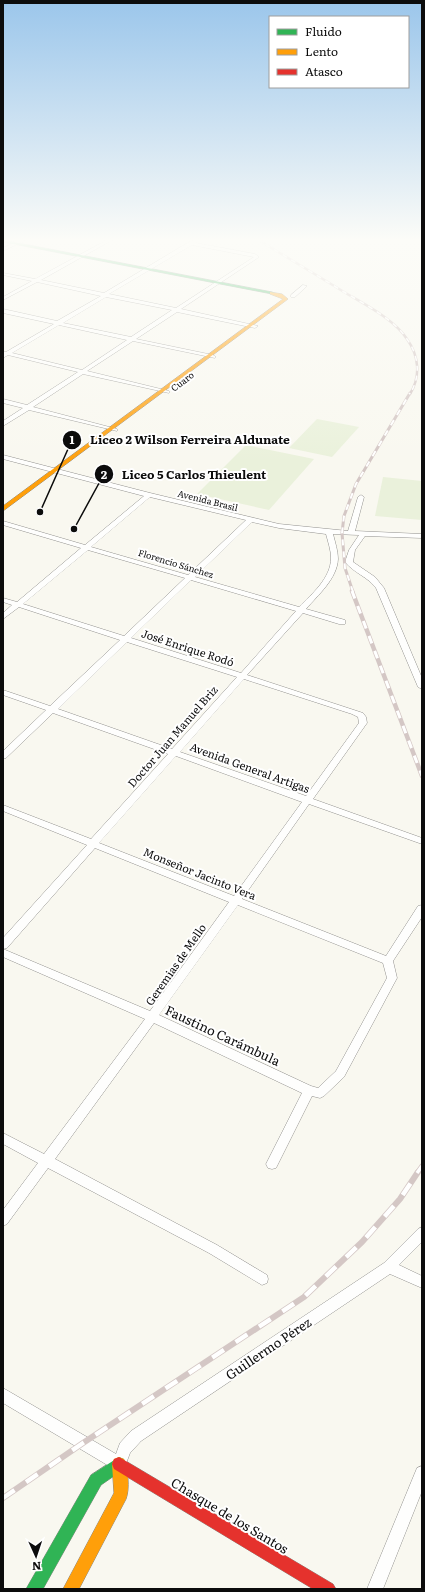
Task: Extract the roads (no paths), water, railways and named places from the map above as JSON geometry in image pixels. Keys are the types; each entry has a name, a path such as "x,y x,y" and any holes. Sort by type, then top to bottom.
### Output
{"street":[{"path":"14,313 211,357"},
{"path":"4,354 74,313"},
{"path":"3,424 171,313"},
{"path":"192,313 253,326"},
{"name":"Cuaro","path":"3,509 55,471 62,469 113,429 269,313"},
{"path":"4,354 165,391"},
{"path":"3,401 113,429"},
{"name":"Avenida Brasil","path":"3,457 149,495 279,526 351,534 422,536"},
{"path":"3,617 149,495"},
{"path":"351,534 361,497"},
{"path":"3,756 250,520"},
{"name":"Florencio Sánchez","path":"3,523 342,622"},
{"name":"Doctor Juan Manuel Briz","path":"3,945 325,583 332,573 335,560 329,532"},
{"path":"363,534 352,550 349,562 359,571 372,577 380,588 422,687"},
{"name":"José Enrique Rodó","path":"3,600 355,712 360,714 363,719"},
{"name":"Avenida General Artigas","path":"3,692 422,840"},
{"name":"Geremias de Mello","path":"3,1220 152,1017 308,800 363,723 363,719"},
{"name":"Monseñor Jacinto Vera","path":"3,808 388,961"},
{"path":"388,961 422,909"},
{"name":"Faustino Carámbula","path":"3,953 152,1017 309,1091 320,1094 340,1074 392,978 388,961"},
{"path":"272,1164 309,1091"},
{"path":"3,1138 213,1249 262,1279"},
{"name":"Guillermo Pérez","path":"119,1464 125,1448 136,1436 389,1267 422,1232"},
{"path":"389,1267 422,1282"},
{"path":"3,1394 119,1464"},
{"path":"34,1589 96,1480 119,1464"},
{"path":"71,1589 121,1494 119,1464"},
{"name":"Chasque de los Santos","path":"119,1464 328,1589"},
{"path":"375,1589 422,1473"}],"railway":[{"path":"380,313 401,332 407,339 414,352 417,373 414,387 410,394"},
{"path":"353,592 345,568 342,533 344,516 356,484 410,393"},
{"path":"352,591 422,776"},
{"path":"417,1173 422,1166"},
{"path":"3,1498 83,1443 304,1297 362,1242 400,1199 418,1172"}],"place":[{"name":"Liceo 2 Wilson Ferreira Aldunate","path":"40,512"},
{"name":"Liceo 5 Carlos Thieulent","path":"74,529"}]}
